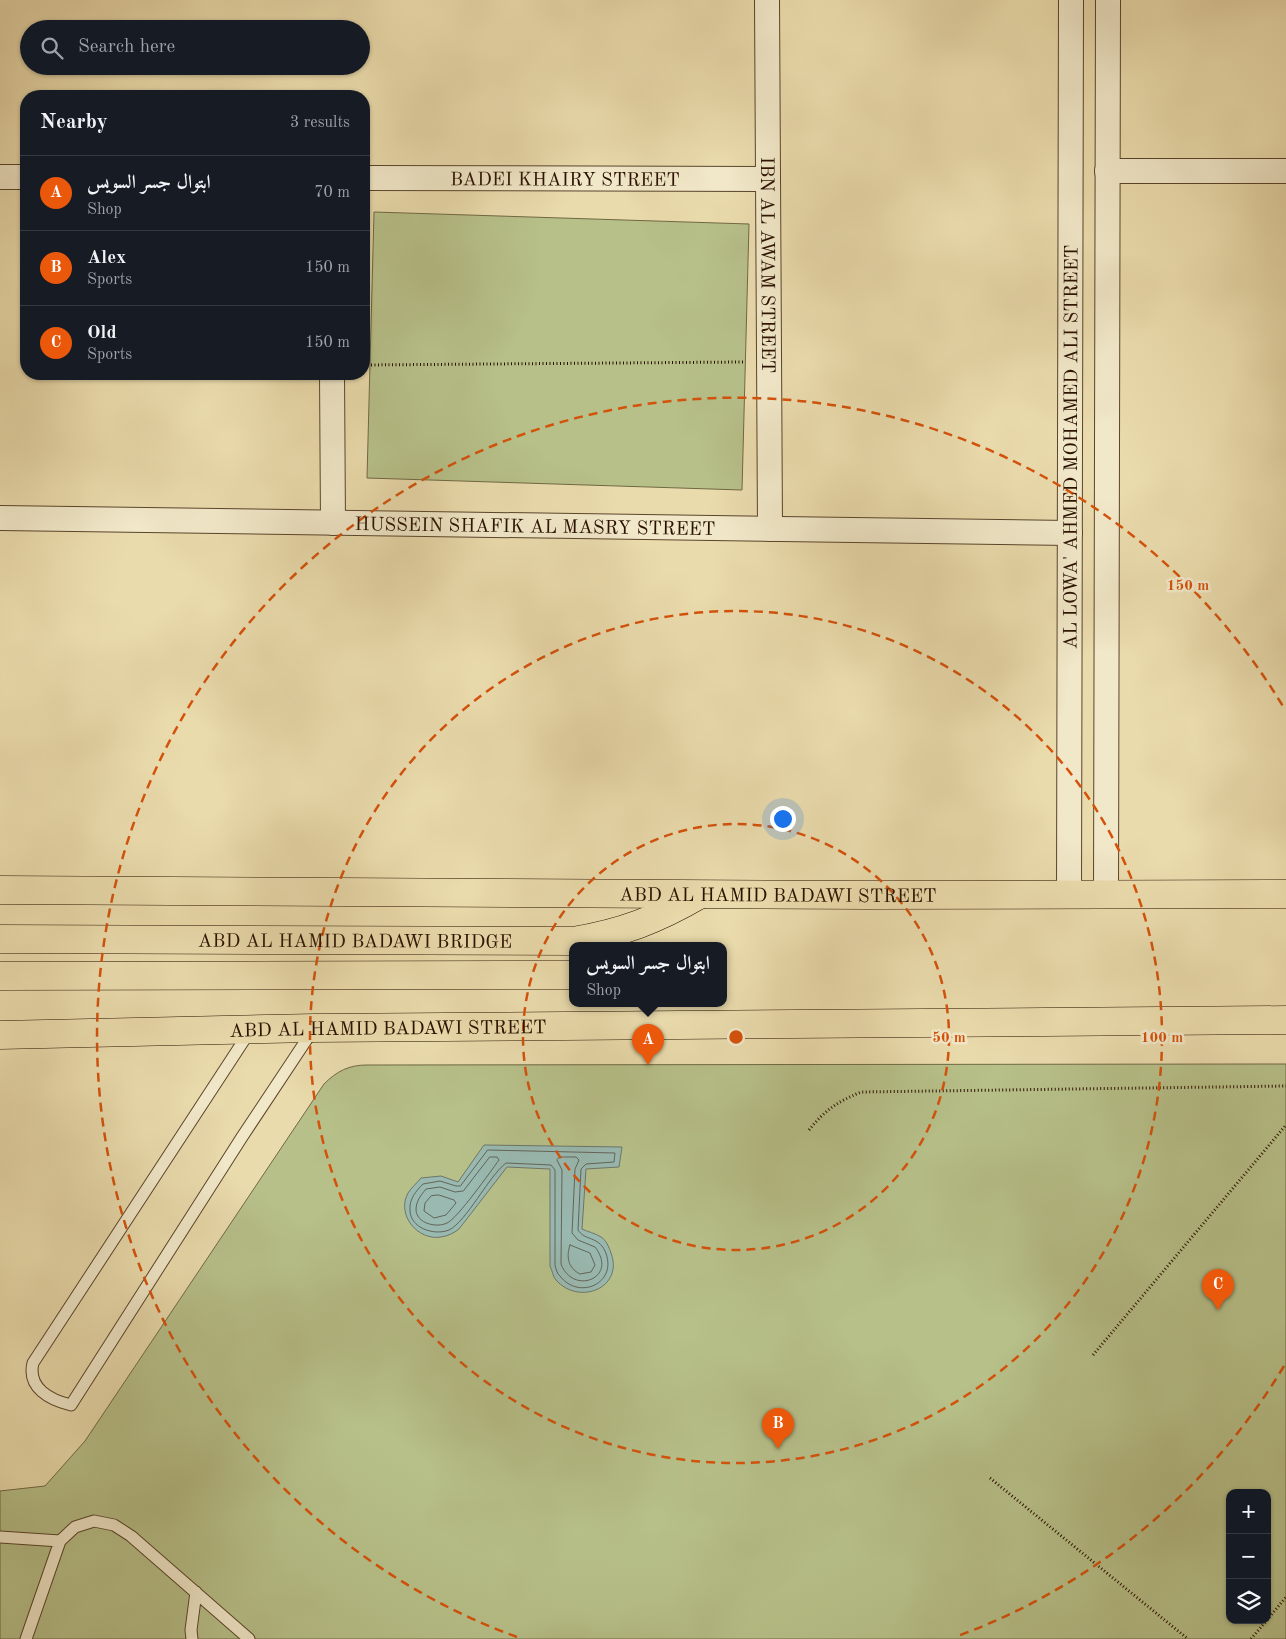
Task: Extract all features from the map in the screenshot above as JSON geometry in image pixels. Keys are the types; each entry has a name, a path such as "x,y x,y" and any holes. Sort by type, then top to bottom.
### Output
{"main road":[{"name":"ABD AL HAMID BADAWI STREET","path":"0,890 700,894 1286,894"},
{"name":"ABD AL HAMID BADAWI BRIDGE","path":"0,940 573,941 632,928 675,909 700,894"},
{"name":"ABD AL HAMID BADAWI BRIDGE","path":"0,976 569,975"},
{"path":"703,1007 729,1025"},
{"name":"ABD AL HAMID BADAWI STREET","path":"0,1035 314,1028 1286,1020"}],"street":[{"name":"IBN AL AWAM STREET","path":"767,0 770,529"},
{"name":"AL LOWA' AHMED MOHAMED ALI STREET","path":"1069,895 1071,0"},
{"name":"AL LOWA' AHMED MOHAMED ALI STREET","path":"1106,895 1108,0"},
{"path":"1107,171 1286,171"},
{"path":"0,177 20,177"},
{"name":"BADEI KHAIRY STREET","path":"370,178 768,179"},
{"path":"332,380 333,523"},
{"name":"HUSSEIN SHAFIK AL MASRY STREET","path":"0,518 1070,533"}],"lane":[{"path":"251,1030 33,1362 31,1370 35,1385 50,1398 71,1405 314,1028"},
{"path":"26,1639 60,1541 75,1527 94,1521 114,1524 131,1536 249,1639"},
{"path":"0,1537 60,1541"},
{"path":"192,1639 191,1630 196,1592"}],"path":[{"path":"370,365 769,362"},
{"path":"809,1130 823,1113 841,1100 861,1092 1286,1086"},
{"path":"1093,1355 1286,1125"},
{"path":"990,1478 1188,1639"},
{"path":"1271,1615 1286,1597"},
{"path":"1251,1639 1264,1624"}],"green space":[{"path":"374,212 749,224 742,490 367,478"},
{"path":"1286,1064 1286,1639 0,1639 0,1491 45,1486 85,1441 324,1084 344,1070 355,1066"}],"water":[{"path":"484,1145 622,1147 619,1167 586,1169 582,1229 601,1237 609,1248 613,1265 611,1276 605,1284 587,1292 576,1292 566,1288 554,1277 550,1266 550,1169 507,1167 459,1229 453,1233 441,1237 432,1237 417,1231 411,1225 405,1210 405,1201 412,1187 421,1178 441,1176 458,1182"}],"place":[{"name":"ابتوال جسر السويس","path":"648,1065"},
{"name":"Old","path":"1218,1310"},
{"name":"Alex","path":"778,1449"}]}
